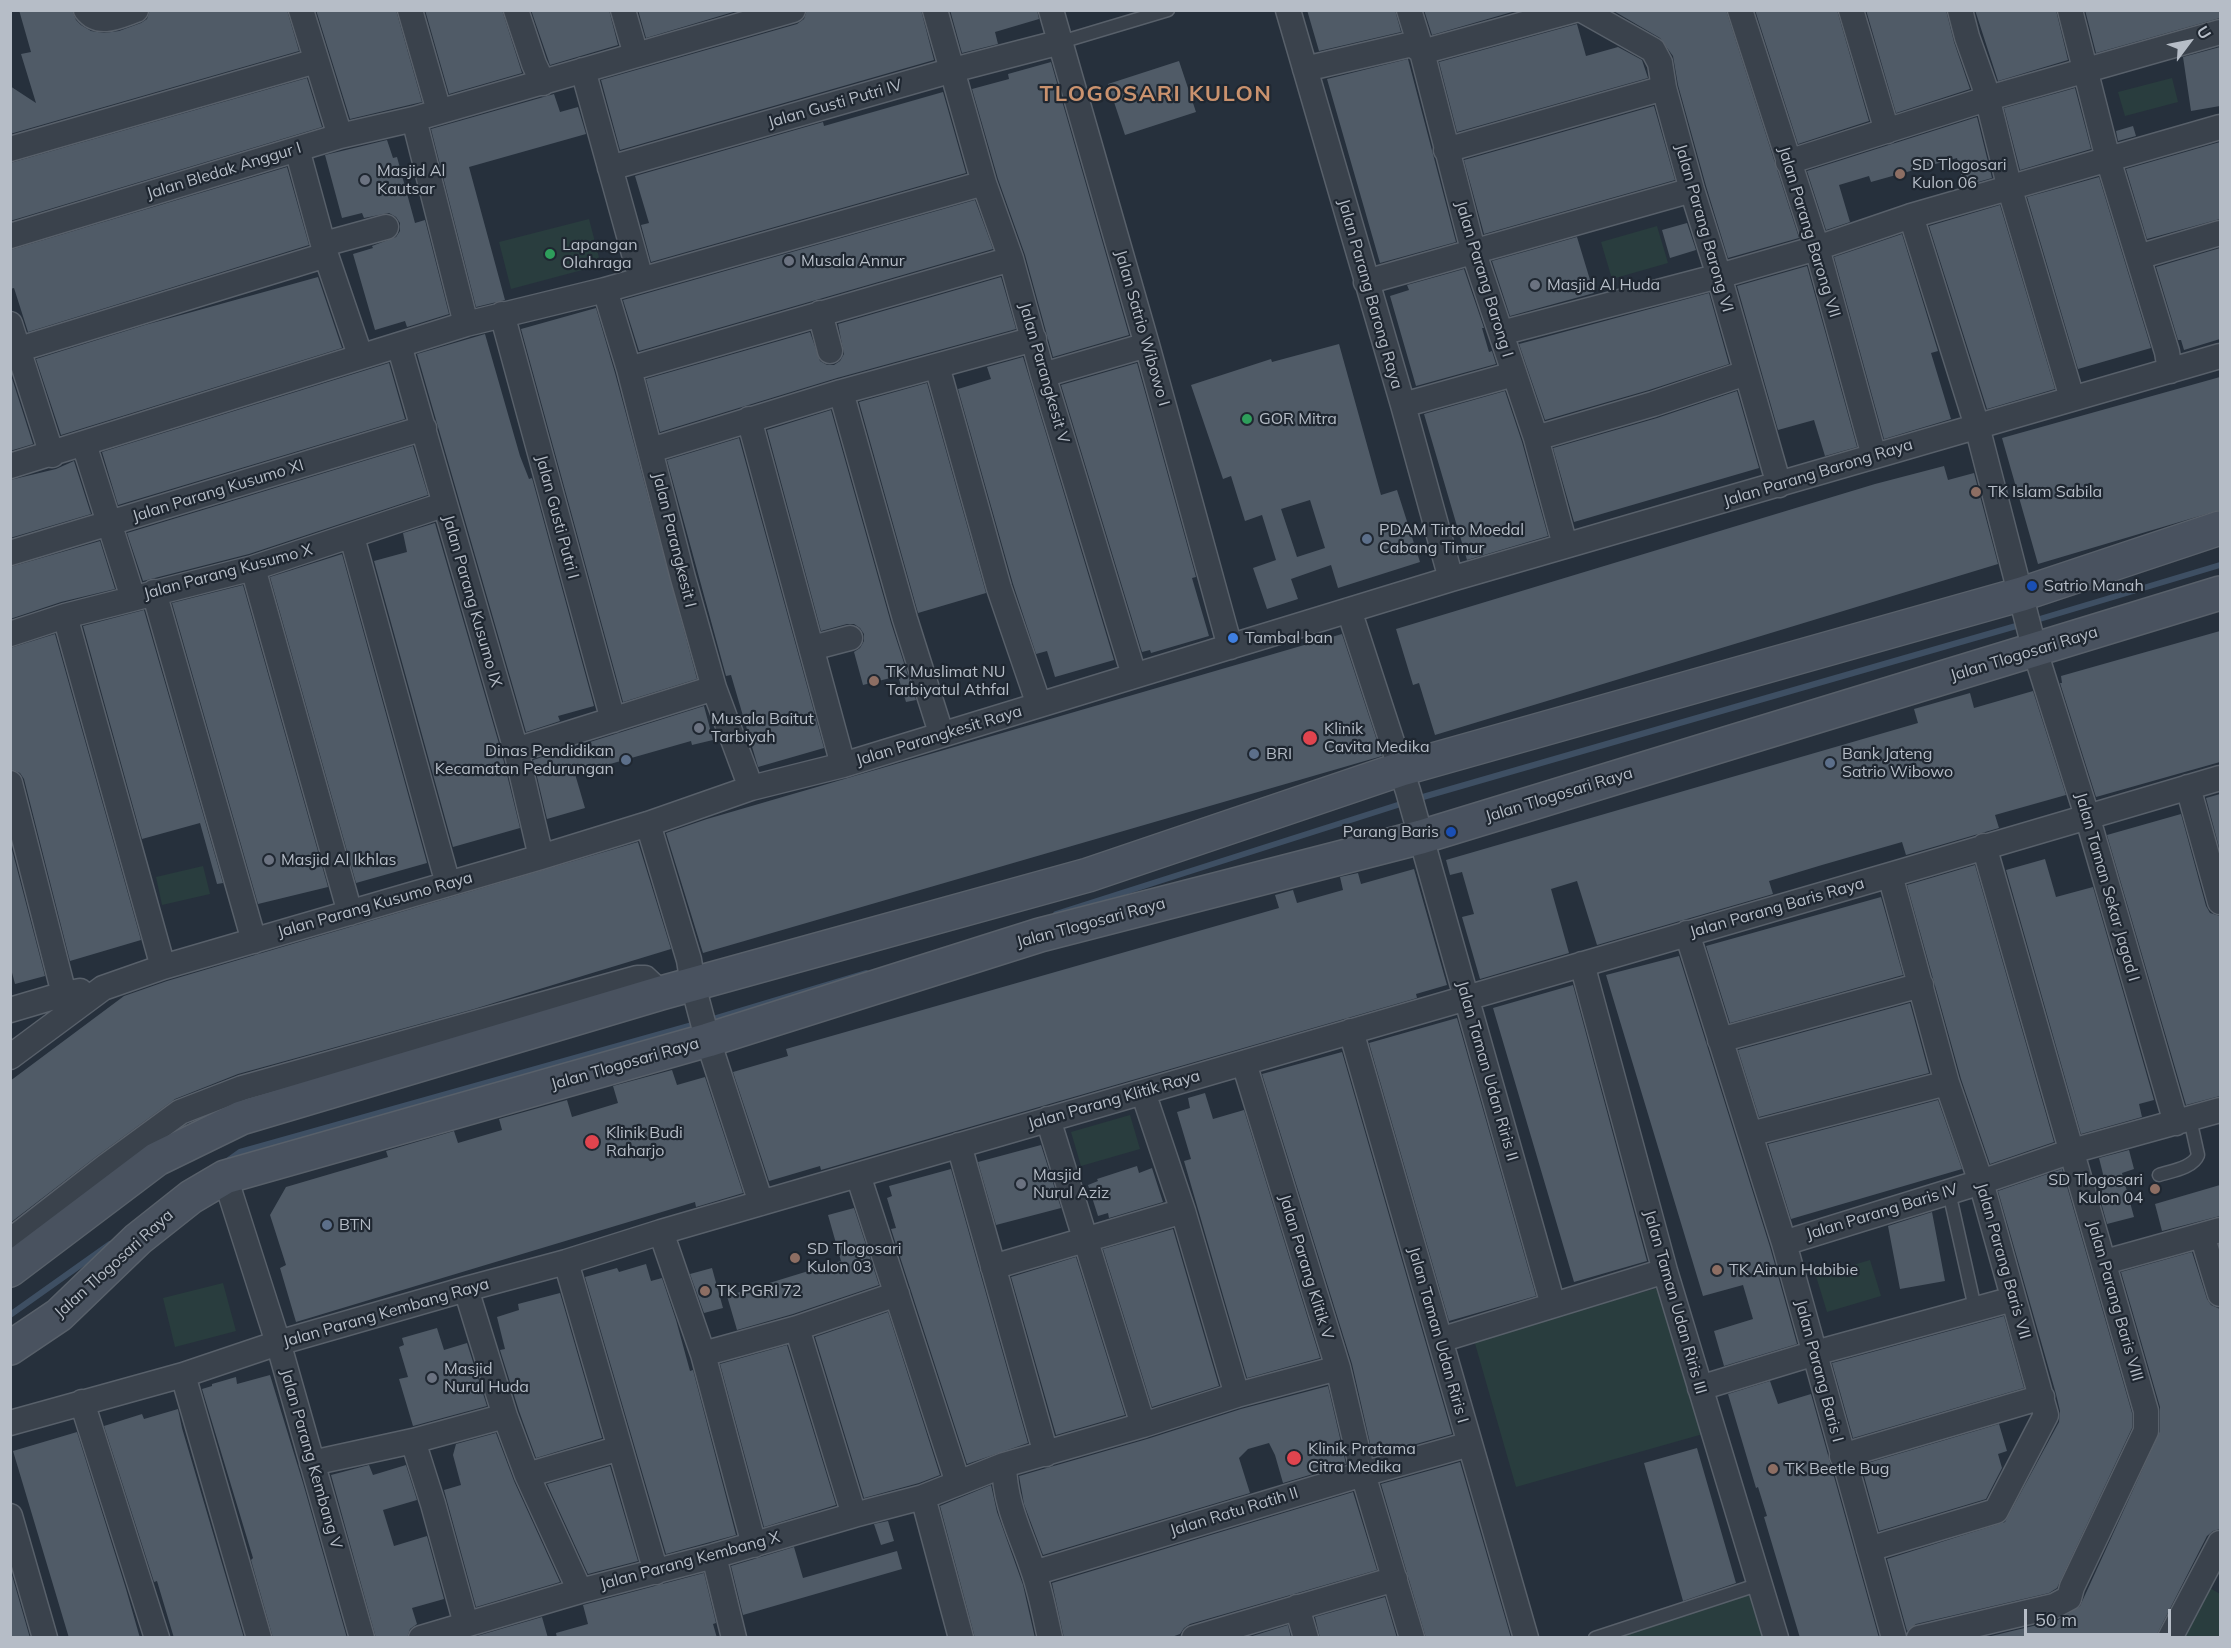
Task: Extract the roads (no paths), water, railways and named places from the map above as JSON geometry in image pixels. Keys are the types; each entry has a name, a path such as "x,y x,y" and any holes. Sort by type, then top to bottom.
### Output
{"street":[{"path":"90,14 105,20 136,10"},
{"path":"301,10 340,136"},
{"path":"410,10 439,111"},
{"path":"516,10 534,64 543,82"},
{"path":"623,10 636,55"},
{"name":"Jalan Bledak Anggur I","path":"10,236 340,136 414,119 636,55 728,20 793,10"},
{"name":"Jalan Parangkesit V","path":"935,10 984,183 1011,259 1043,375 1134,675"},
{"name":"Jalan Satrio Wibowo I","path":"1051,10 1230,647"},
{"name":"Jalan Parang Barong Raya","path":"1288,10 1451,579"},
{"name":"Jalan Parang Barong I","path":"1409,10 1473,250 1536,438 1566,545"},
{"path":"1305,69 1412,44 1422,52 1575,10"},
{"name":"Jalan Parang Barong VI","path":"1582,10 1653,50 1660,63 1664,88 1692,190 1779,485"},
{"name":"Jalan Parang Barong VII","path":"1740,10 1817,248 1874,456"},
{"path":"1851,10 1887,131"},
{"path":"1960,10 1988,99 2010,187 2072,398"},
{"path":"2070,10 2108,159 2167,352 2170,371"},
{"path":"1788,162 1988,99 2220,32"},
{"name":"Jalan Gusti Putri IV","path":"610,168 953,70 1061,42"},
{"path":"10,149 316,61"},
{"path":"583,70 640,279"},
{"path":"1446,150 1664,88"},
{"path":"414,119 466,324"},
{"path":"1501,333 1817,248 1911,216 2220,127"},
{"path":"297,149 325,250 360,356"},
{"path":"10,466 52,455 466,324 605,290 984,183"},
{"path":"1366,282 1692,190"},
{"name":"Jalan Taman Sekar Jagad I","path":"1911,216 1977,426 2035,647 2183,1121"},
{"path":"15,350 325,250 386,227"},
{"path":"2138,257 2220,233"},
{"path":"629,369 1011,259"},
{"name":"Jalan Parangkesit I","path":"605,290 629,369 714,688 751,788"},
{"path":"820,313 830,351"},
{"name":"Jalan Gusti Putri I","path":"501,314 613,720"},
{"path":"10,324 15,350 52,455"},
{"path":"651,450 841,392 1034,339"},
{"name":"Jalan Parang Kusumo IX","path":"399,345 424,428 443,505 516,750 542,857"},
{"path":"1043,375 1147,345"},
{"name":"Jalan Parang Barong Raya","path":"1230,647 1566,545 2220,356"},
{"path":"937,366 999,588 1039,705"},
{"path":"1536,438 1653,404 1746,373"},
{"path":"1403,405 1514,374"},
{"path":"841,392 905,619 942,733"},
{"path":"749,419 843,765"},
{"name":"Jalan Parang Kusumo XI","path":"10,553 424,428"},
{"path":"84,444 109,524 144,595 254,941"},
{"name":"Jalan Parang Kusumo X","path":"10,634 65,616 253,568 443,505"},
{"path":"10,1270 157,1159 241,1118 661,993 693,987 1088,875 1404,780 2023,600 2220,528"},
{"path":"352,537 448,884"},
{"path":"253,568 350,913"},
{"name":"Jalan Tlogosari Raya","path":"10,1348 59,1315 138,1239 182,1204 225,1178 707,1037 1040,935 1420,833 2220,593"},
{"name":"Jalan Taman Udan Riris II","path":"1349,610 1420,833 1553,1305"},
{"path":"65,616 163,967"},
{"path":"812,648 850,638"},
{"name":"Jalan Parangkesit Raya","path":"648,824 751,788 843,765 1230,647"},
{"path":"516,750 714,688"},
{"name":"Jalan Parang Baris Raya","path":"1467,998 1984,846 2088,819 2220,778"},
{"path":"10,783 64,994"},
{"path":"2188,787 2220,902"},
{"path":"648,824 689,960 693,987 707,1037 761,1203"},
{"name":"Jalan Parang Kusumo Raya","path":"10,1010 64,994 103,988 163,967 648,824"},
{"name":"Jalan Parang Baris VIII","path":"1919,1638 2054,1606 2069,1598 2072,1587 2146,1431 2146,1412 2105,1262 1984,846"},
{"name":"Jalan Parang Baris VII","path":"1869,1549 1996,1511 2046,1415 1981,1182 1947,1083 1890,875"},
{"name":"Jalan Parang Baris I","path":"1687,933 1784,1243 1894,1638"},
{"name":"Jalan Taman Udan Riris III","path":"1582,964 1665,1271 1776,1638"},
{"path":"10,1241 180,1112 218,1097 242,1088 637,978 645,978 661,993"},
{"path":"1720,1040 1921,985"},
{"name":"Jalan Parang Kusumo Raya","path":"10,1057 103,988"},
{"name":"Jalan Parang Klitik Raya","path":"761,1203 1467,998"},
{"name":"Jalan Taman Udan Riris I","path":"1351,1032 1526,1638"},
{"name":"Jalan Parang Klitik V","path":"1244,1063 1338,1368 1363,1474 1412,1638"},
{"path":"1750,1134 1947,1083"},
{"path":"1143,1092 1183,1211 1237,1395"},
{"name":"Jalan Parang Baris IV","path":"1784,1243 1981,1182 2072,1151 2220,1110"},
{"path":"1048,1119 1143,1425"},
{"path":"959,1146 1046,1454"},
{"path":"858,1175 958,1483"},
{"name":"Jalan Parang Kembang V","path":"225,1178 278,1343 362,1638"},
{"name":"Jalan Parang Kembang Raya","path":"10,1423 183,1375 278,1343 566,1262 761,1203"},
{"path":"993,1267 1183,1211"},
{"path":"660,1232 703,1354 754,1545"},
{"path":"2105,1262 2211,1232 2220,1294"},
{"path":"566,1262 656,1572"},
{"path":"1440,1340 1665,1271"},
{"path":"466,1289 505,1416 527,1475 580,1591"},
{"path":"703,1354 797,1328 897,1294"},
{"path":"1700,1388 1815,1353 2013,1299"},
{"path":"797,1328 854,1515"},
{"name":"Jalan Parang Kembang X","path":"421,1638 580,1591 923,1497 1004,1465 1237,1395 1338,1368"},
{"path":"183,1375 259,1638"},
{"path":"1842,1456 2042,1397"},
{"path":"82,1402 158,1638"},
{"path":"312,1463 413,1442 505,1416"},
{"path":"413,1442 433,1504 465,1624"},
{"name":"Jalan Ratu Ratih II","path":"1034,1573 1470,1444"},
{"path":"527,1475 620,1448"},
{"path":"1004,1465 1005,1487 1012,1515 1034,1573 1050,1638"},
{"path":"923,1497 961,1638"},
{"path":"10,1516 45,1638"},
{"path":"2170,1638 2220,1544"},
{"path":"714,1556 734,1638"},
{"path":"1198,1637 1395,1579"},
{"path":"1297,1607 1306,1638"}],"lane":[{"path":"1061,42 1168,10"},
{"path":"2159,1175 2196,1160 2198,1155 2183,1121"},
{"path":"1949,1192 1975,1308"},
{"path":"1595,1638 1760,1584"}],"waterway":[{"path":"2033,621 2220,565"},
{"path":"1416,799 2023,624"},
{"path":"1056,914 1407,802"},
{"path":"706,1021 866,973"},
{"path":"226,1162 240,1152 696,1024"},
{"path":"10,1315 110,1244"}],"place":[{"name":"SD Tlogosari Kulon 06","path":"1900,174"},
{"name":"Masjid Al Kautsar","path":"365,180"},
{"name":"Lapangan Olahraga","path":"550,254"},
{"name":"Musala Annur","path":"789,261"},
{"name":"Masjid Al Huda","path":"1535,285"},
{"name":"GOR Mitra","path":"1247,419"},
{"name":"TK Islam Sabila","path":"1976,492"},
{"name":"PDAM Tirto Moedal Cabang Timur","path":"1367,539"},
{"name":"Satrio Manah","path":"2032,586"},
{"name":"Tambal ban","path":"1233,638"},
{"name":"TK Muslimat NU Tarbiyatul Athfal","path":"874,681"},
{"name":"Musala Baitut Tarbiyah","path":"699,728"},
{"name":"Klinik Cavita Medika","path":"1310,738"},
{"name":"BRI","path":"1254,754"},
{"name":"Dinas Pendidikan Kecamatan Pedurungan","path":"626,760"},
{"name":"Bank Jateng Satrio Wibowo","path":"1830,763"},
{"name":"Parang Baris","path":"1451,832"},
{"name":"Masjid Al Ikhlas","path":"269,860"},
{"name":"Klinik Budi Raharjo","path":"592,1142"},
{"name":"Masjid Nurul Aziz","path":"1021,1184"},
{"name":"SD Tlogosari Kulon 04","path":"2155,1189"},
{"name":"BTN","path":"327,1225"},
{"name":"SD Tlogosari Kulon 03","path":"795,1258"},
{"name":"TK Ainun Habibie","path":"1717,1270"},
{"name":"TK PGRI 72","path":"705,1291"},
{"name":"Masjid Nurul Huda","path":"432,1378"},
{"name":"Klinik Pratama Citra Medika","path":"1294,1458"},
{"name":"TK Beetle Bug","path":"1773,1469"}],"district":[{"name":"TLOGOSARI KULON","path":"1156,94"}]}
